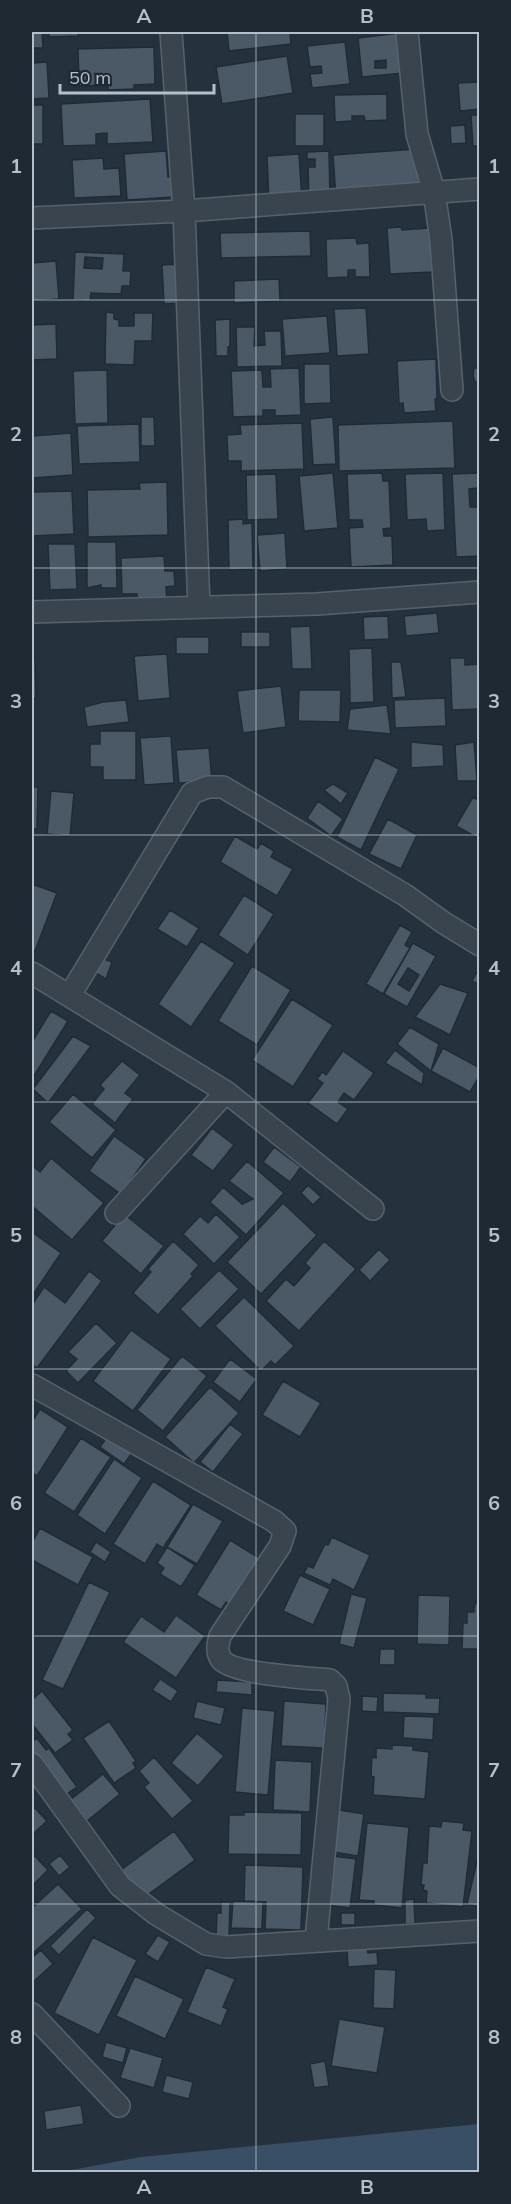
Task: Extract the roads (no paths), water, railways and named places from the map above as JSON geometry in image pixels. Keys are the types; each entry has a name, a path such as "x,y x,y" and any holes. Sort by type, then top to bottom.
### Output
{"street":[{"path":"171,32 184,212 199,607"},
{"path":"407,32 417,134 434,192 441,240 452,390"},
{"path":"32,218 184,212 480,189"},
{"path":"32,612 317,604 480,592"},
{"path":"69,995 192,793 208,787 223,788 405,895 480,945"},
{"path":"32,973 226,1092 373,1209"},
{"path":"116,1213 226,1092"},
{"path":"32,1385 274,1521 285,1531 280,1546 220,1636 217,1651 222,1661 238,1670 330,1680 336,1686 339,1699 316,1940"},
{"path":"32,1764 120,1886 156,1914 206,1944 226,1947 480,1931"},
{"path":"32,2014 119,2106"}],"water":[{"path":"479,2124 479,2172 61,2172 141,2157"}]}
